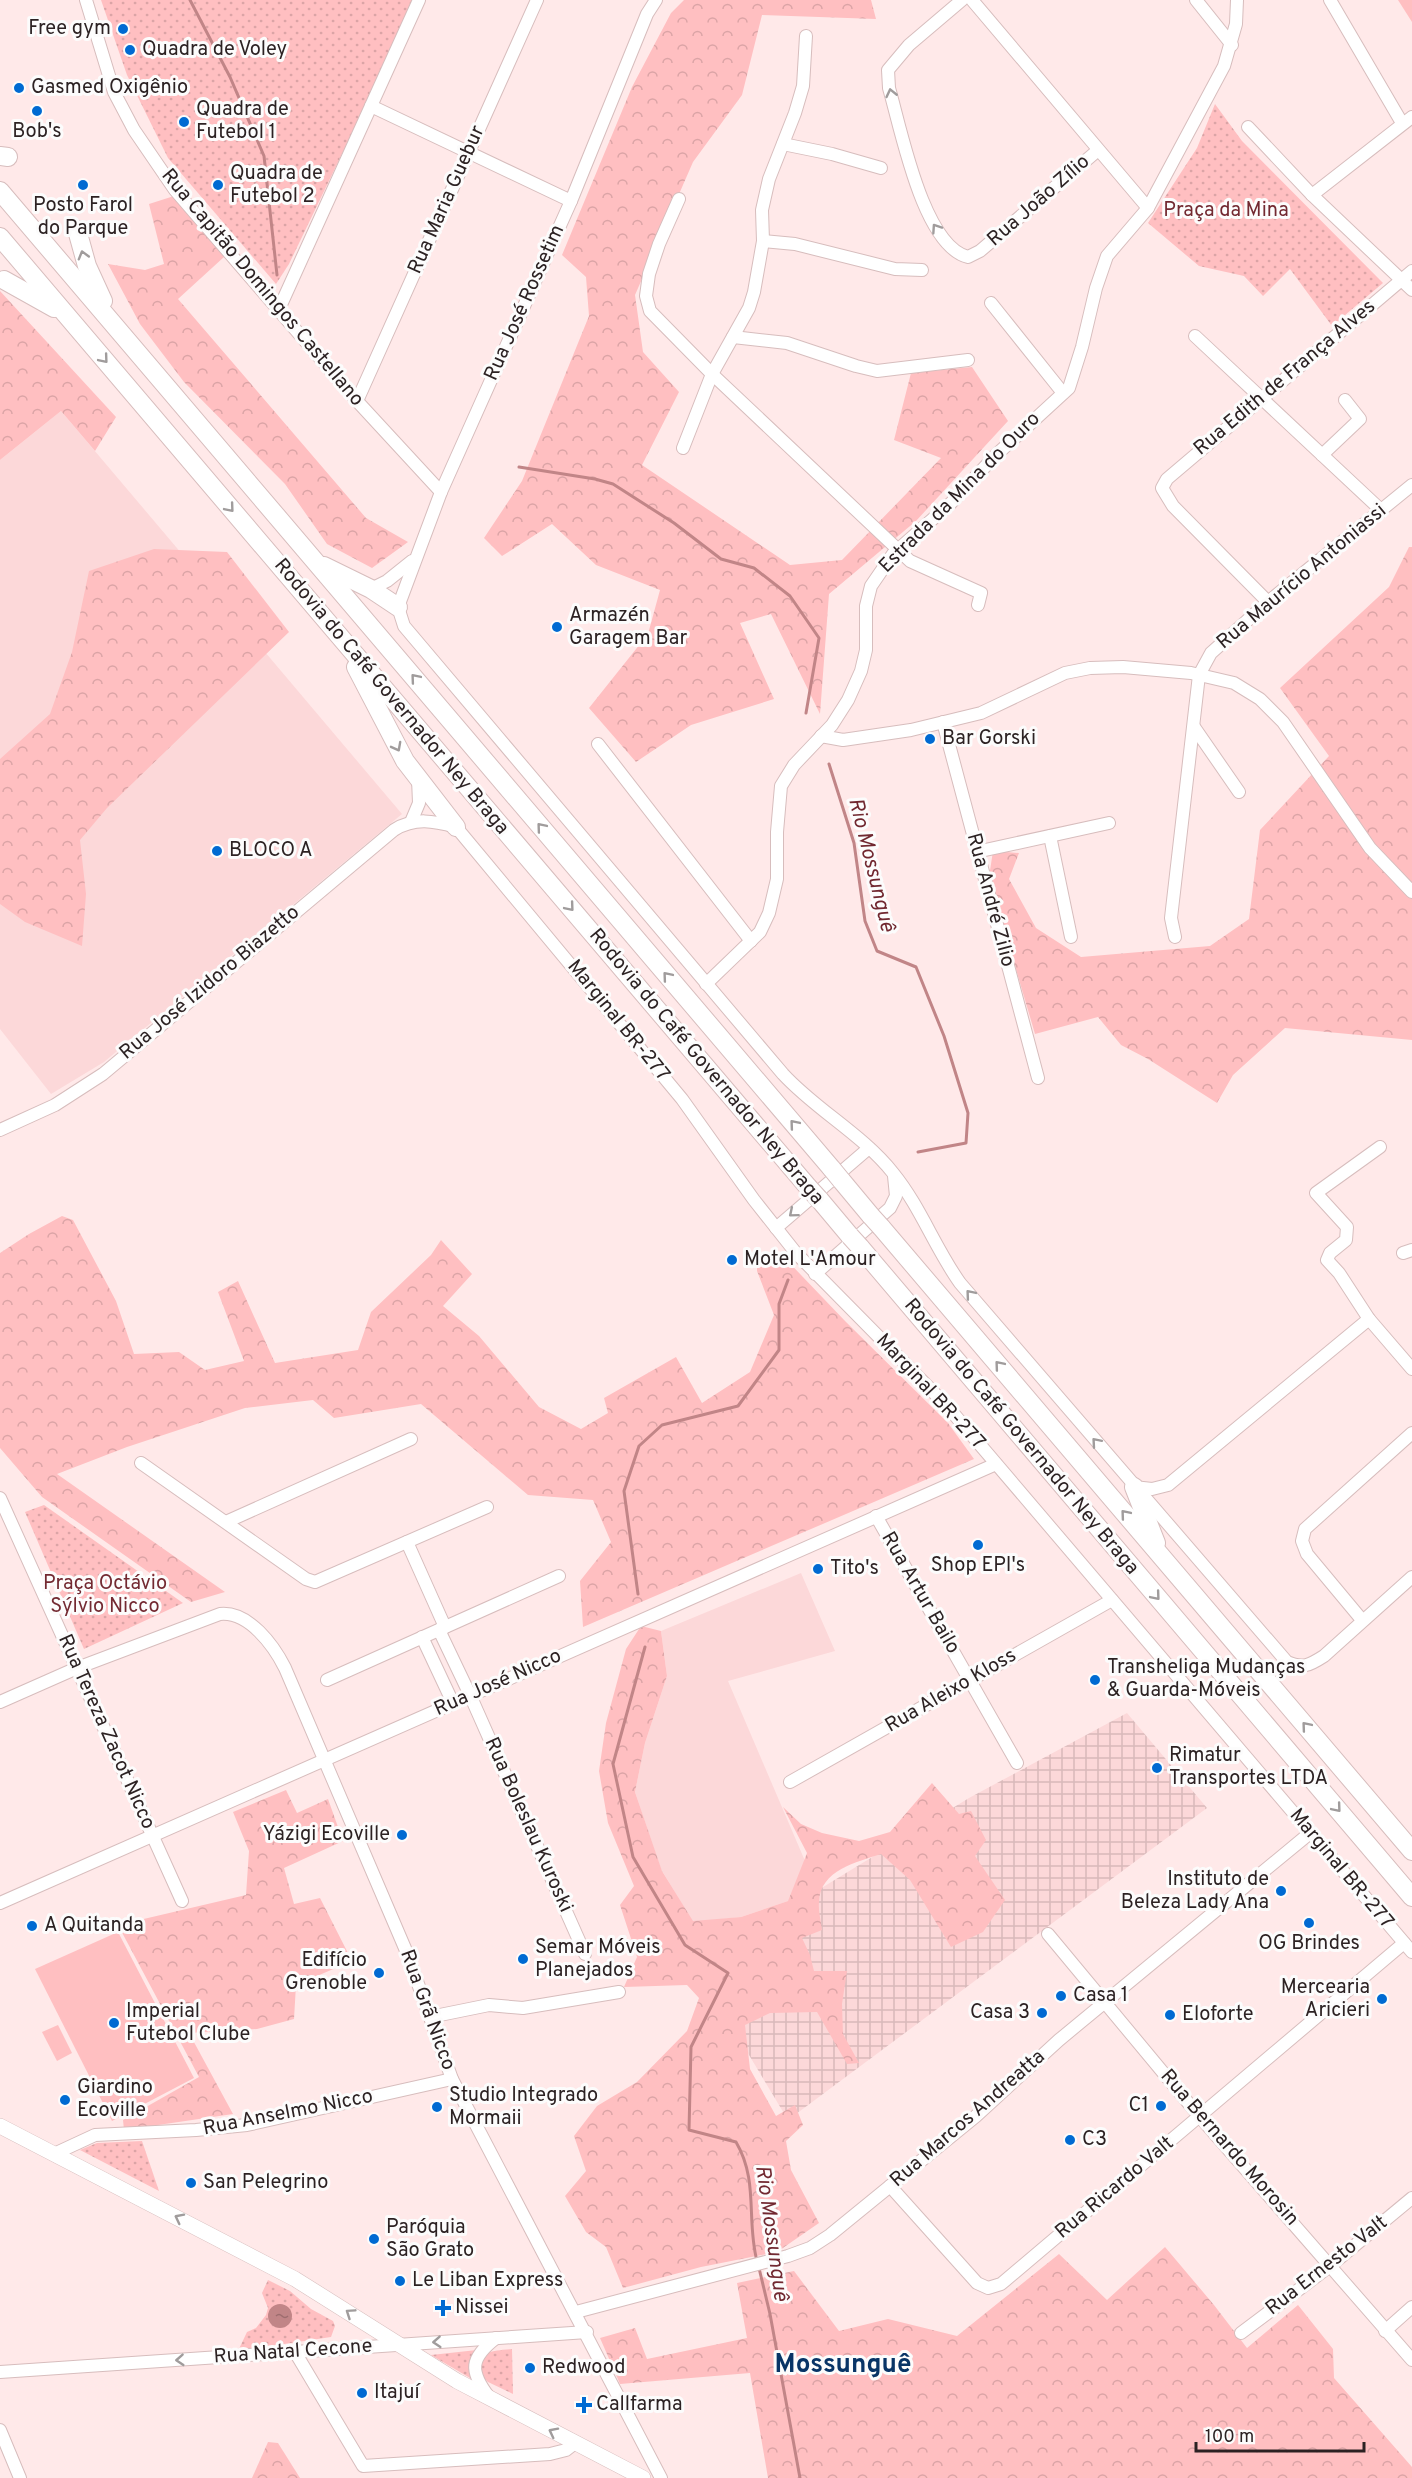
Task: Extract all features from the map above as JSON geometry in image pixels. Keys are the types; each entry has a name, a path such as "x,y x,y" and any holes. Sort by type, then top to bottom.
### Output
{"highway":[{"name":"Rodovia do Café Governador Ney Braga","path":"0,191 1412,1851"},
{"path":"78,230 94,284 130,344"},
{"name":"Rodovia do Café Governador Ney Braga","path":"0,237 1412,1897"},
{"path":"2,278 66,315"},
{"path":"315,561 371,589 398,607"},
{"path":"342,639 399,752 456,826"},
{"path":"1134,1487 1161,1556"}],"main road":[{"path":"0,2126 295,2278 399,2345 491,2400 643,2478"}],"street":[{"name":"Rua Capitão Domingos Castellano","path":"86,0 114,92 134,130 175,190 357,401 441,492"},
{"path":"279,309 419,0"},
{"name":"Rua Maria Guebur","path":"357,401 537,0"},
{"name":"Rua José Rossetim","path":"398,607 441,492 571,201 647,14 656,0"},
{"name":"Rua João Zílio","path":"962,0 900,54 888,70 889,88 924,208 939,232 960,255 968,257 980,251 1097,151"},
{"path":"972,0 1097,151 1148,208"},
{"path":"1196,0 1232,45"},
{"name":"Estrada da Mina do Ouro","path":"706,984 751,942 769,913 777,879 777,832 781,786 794,765 832,724 848,700 861,671 866,650 866,606 871,586 880,571 898,550 951,503 996,455 1069,388 1107,256 1148,208 1224,66 1232,45 1237,0"},
{"path":"1312,195 1407,120 1330,0"},
{"path":"683,448 712,374 749,308 754,292 763,241 762,210 769,179 803,86 806,36"},
{"path":"370,106 571,201"},
{"path":"1248,127 1312,195 1412,290"},
{"path":"783,144 832,154 881,168"},
{"path":"679,199 658,243 649,274 646,296 650,311 712,374 909,561 981,593 978,605"},
{"path":"763,241 795,244 895,269 922,270"},
{"name":"Rua Edith de França Alves","path":"1268,602 1173,506 1162,488 1167,479 1412,271"},
{"path":"991,303 1063,393"},
{"path":"1195,336 1382,511"},
{"path":"733,337 787,343 856,366 877,370 968,360"},
{"path":"1322,455 1360,419 1345,400"},
{"name":"Rua Maurício Antoniassi","path":"1199,675 1211,652 1268,602 1412,485"},
{"path":"371,589 402,570 415,558"},
{"path":"398,607 404,626 800,1092 869,1148 892,1172 909,1196 943,1258 960,1283 1287,1662 1298,1667 1309,1666 1324,1656 1412,1577"},
{"path":"820,736 843,740 981,713 1065,673 1090,668 1123,667 1199,675 1234,683 1260,699 1284,722 1370,848 1412,892"},
{"path":"1175,936 1171,918 1199,675"},
{"name":"Rua André Zilio","path":"943,722 1038,1078"},
{"path":"1194,727 1239,792"},
{"path":"598,744 751,942"},
{"path":"417,778 419,803 411,822 436,822 456,826"},
{"name":"Rua José Izidoro Biazetto","path":"0,1130 55,1105 96,1079 385,836 411,822"},
{"path":"976,852 1109,823"},
{"name":"Marginal BR-277","path":"456,826 682,1099 776,1228 815,1274 930,1387 1408,1948"},
{"path":"1050,836 1071,938"},
{"path":"776,1228 869,1148"},
{"path":"1380,1148 1316,1193 1347,1227 1346,1240 1330,1253 1327,1260 1339,1273 1369,1320 1412,1369"},
{"path":"815,1274 890,1208 896,1196 892,1172"},
{"path":"1134,1487 1152,1490 1168,1485 1369,1320"},
{"path":"1362,1620 1307,1554 1302,1541 1305,1529 1412,1433"},
{"path":"226,1522 411,1439"},
{"path":"141,1462 306,1579 315,1582 487,1507"},
{"name":"Rua José Nicco","path":"0,1903 996,1464"},
{"name":"Rua Tereza Zacot Nicco","path":"0,1498 3,1513 77,1668 182,1901"},
{"name":"Rua Artur Bailo","path":"876,1516 1017,1763"},
{"name":"Rua Boleslau Kuroski","path":"407,1542 470,1695 585,1954"},
{"path":"327,1680 559,1576"},
{"name":"Rua Aleixo Kloss","path":"790,1782 1112,1600"},
{"name":"Rua Grã Nicco","path":"77,1668 227,1613 254,1628 280,1657 407,1953 452,2079 662,2478"},
{"path":"422,1637 453,1703"},
{"path":"0,1702 77,1668"},
{"name":"Rua Marcos Andreatta","path":"576,2312 800,2253 820,2243 959,2131 1054,2044 1310,1833"},
{"name":"Rua Bernardo Morosin","path":"1048,1934 1200,2117 1412,2360"},
{"name":"Rua Ricardo Valt","path":"890,2186 971,2279 988,2288 1006,2280 1200,2117 1408,1948"},
{"path":"430,2017 489,2005 523,2008 619,1992"},
{"name":"Rua Anselmo Nicco","path":"54,2154 95,2135 204,2130 247,2125 452,2079"},
{"name":"Rua Ernesto Valt","path":"1241,2333 1330,2266 1412,2198"},
{"path":"1385,2331 1412,2307"},
{"name":"Rua Natal Cecone","path":"0,2372 587,2332"},
{"path":"491,2400 478,2381 474,2366 480,2352 496,2338"},
{"path":"295,2352 363,2466 549,2454 566,2450 575,2444"},
{"path":"0,2430 20,2478"}],"shaded area":[{"path":"61,411 402,814 104,1062 51,1094 0,1029 0,460"},
{"path":"801,1573 835,1651 728,1681 811,1875 788,1901 741,1917 693,1922 661,1869 635,1792 645,1743 667,1676 661,1631"},
{"path":"1127,1713 1207,1808 788,2120 695,1965 969,1798"}],"green space":[{"path":"101,0 416,0 289,264 276,284 168,158 127,75"},
{"path":"684,0 871,0 876,19 762,15 742,95 693,162 635,295 643,352 679,392 642,465 790,565 842,560 941,458 894,440 911,373 972,367 1008,421 916,521 829,594 820,714 771,614 740,623 774,699 691,725 636,762 589,708 648,634 660,590 596,565 552,524 502,556 484,538 522,481 589,316 586,277 562,255 632,87 671,13"},
{"path":"1398,0 1412,0 1412,22"},
{"name":"Praça da Mina","path":"1215,104 1242,141 1383,283 1332,326 1290,269 1263,296 1244,276 1199,266 1148,223 1197,148"},
{"path":"174,196 224,257 178,299 366,518 408,542 372,568 327,544 285,484 184,382 140,324 108,264 145,270 164,264 149,204"},
{"path":"0,291 116,417 95,451 61,411 0,460"},
{"path":"1409,547 1412,547 1412,1040 1285,1028 1233,1075 1217,1103 1148,1059 1121,1045 1098,1017 1035,1034 989,877 993,851 1019,853 1009,879 1036,928 1081,957 1210,946 1249,919 1260,830 1329,756 1280,688 1389,587"},
{"path":"154,549 227,552 289,632 107,808 80,840 86,894 82,946 25,922 0,904 0,759 50,714 72,652 89,571"},
{"path":"62,1216 73,1220 116,1301 134,1354 179,1352 205,1370 244,1361 218,1292 238,1281 275,1363 358,1350 371,1312 431,1255 441,1240 472,1274 443,1306 479,1336 539,1407 581,1429 608,1413 604,1398 676,1357 702,1403 750,1372 774,1315 757,1271 757,1260 779,1252 948,1423 974,1459 583,1627 580,1581 611,1542 593,1500 528,1495 421,1404 334,1418 313,1400 245,1408 127,1447 57,1474 225,1592 191,1602 42,1497 0,1448 0,1253"},
{"name":"Praça Octávio Sýlvio Nicco","path":"44,1505 183,1603 84,1649 25,1512"},
{"path":"641,1626 661,1631 667,1676 645,1743 635,1792 662,1871 693,1921 741,1917 788,1901 807,1853 783,1807 801,1824 822,1833 859,1841 890,1832 932,1783 959,1814 971,1811 986,1840 975,1856 1005,1900 983,1932 951,1947 910,1880 881,1854 841,1869 826,1882 821,1891 819,1905 822,1930 802,1938 814,1971 847,1971 842,2004 843,2034 859,2063 847,2064 817,2012 770,2013 745,2025 750,2069 776,2116 795,2105 803,2125 786,2141 791,2170 819,2223 777,2252 701,2267 623,2288 606,2247 586,2232 565,2196 586,2171 574,2136 597,2106 637,2082 687,2031 699,1998 687,1985 624,1987 637,1957 620,1905 634,1886 608,1823 599,1771 606,1723 626,1649"},
{"path":"286,1790 297,1813 328,1799 343,1841 284,1868 294,1904 320,1898 352,1961 296,1985 294,2019 257,2029 189,2033 233,2114 124,2130 123,2120 199,2077 118,1925 246,1895 249,1851 233,1812"},
{"name":"Imperial Futebol Clube","path":"118,1932 194,2078 112,2121 35,1969"},
{"path":"58,2025 72,2053 57,2061 42,2032"},
{"path":"142,2141 159,2191 80,2150 97,2143"},
{"path":"1165,2247 1247,2348 1298,2305 1333,2349 1334,2378 1412,2467 1412,2478 768,2478 750,2373 620,2384 600,2338 635,2328 647,2359 747,2338 737,2283 794,2271 839,2331 888,2319 957,2336 1059,2254 1107,2300"},
{"path":"268,2280 290,2291 311,2309 333,2321 335,2326 331,2337 238,2351 247,2332 256,2328 266,2315 268,2308 262,2293"},
{"path":"512,2349 513,2394 488,2382 481,2375 482,2361 488,2353"},
{"path":"477,2350 470,2365 470,2378 431,2355"},
{"path":"268,2442 278,2443 300,2478 252,2478"}],"water":[{"path":"280,2304 289,2307 292,2316 289,2325 280,2328 271,2325 268,2316 271,2307"}],"waterway":[{"name":"Rio Mossunguê","path":"190,0 230,77 264,156 277,275"},
{"name":"Rio Mossunguê","path":"519,467 613,484 674,523 721,559 754,568 790,596 819,638 806,713"},
{"name":"Rio Mossunguê","path":"829,764 854,843 865,921 877,951 916,967 944,1036 968,1113 966,1143 918,1152"},
{"name":"Rio Mossunguê","path":"638,1594 624,1491 639,1446 662,1425 738,1406 779,1350 779,1304 788,1280"},
{"name":"Rio Mossunguê","path":"645,1647 613,1764 633,1857 685,1945 728,1973 691,2047 689,2130 736,2142 743,2157 750,2186 752,2231 757,2261"},
{"name":"Rio Mossunguê","path":"759,2268 770,2314 800,2478"}],"place":[{"name":"Free gym","path":"123,29"},
{"name":"Quadra de Voley","path":"130,50"},
{"name":"Gasmed Oxigênio","path":"19,88"},
{"name":"Bob's","path":"37,111"},
{"name":"Quadra de Futebol 1","path":"184,122"},
{"name":"Posto Farol do Parque","path":"83,185"},
{"name":"Quadra de Futebol 2","path":"218,185"},
{"name":"Armazén Garagem Bar","path":"557,627"},
{"name":"Bar Gorski","path":"930,739"},
{"name":"BLOCO A","path":"217,851"},
{"name":"Motel L'Amour","path":"732,1260"},
{"name":"Shop EPI's","path":"978,1545"},
{"name":"Tito's","path":"818,1569"},
{"name":"Transheliga Mudanças & Guarda-Móveis","path":"1095,1680"},
{"name":"Rimatur Transportes LTDA","path":"1157,1768"},
{"name":"Yázigi Ecoville","path":"402,1835"},
{"name":"Instituto de Beleza Lady Ana","path":"1281,1891"},
{"name":"OG Brindes","path":"1309,1923"},
{"name":"A Quitanda","path":"32,1926"},
{"name":"Semar Móveis Planejados","path":"523,1959"},
{"name":"Edifício Grenoble","path":"379,1973"},
{"name":"Casa 1","path":"1061,1996"},
{"name":"Mercearia Aricieri","path":"1382,1999"},
{"name":"Casa 3","path":"1042,2013"},
{"name":"Eloforte","path":"1170,2015"},
{"name":"Imperial Futebol Clube","path":"114,2023"},
{"name":"Giardino Ecoville","path":"65,2100"},
{"name":"C1","path":"1161,2106"},
{"name":"Studio Integrado Mormaii","path":"437,2107"},
{"name":"C3","path":"1070,2140"},
{"name":"San Pelegrino","path":"191,2183"},
{"name":"Paróquia São Grato","path":"374,2239"},
{"name":"Le Liban Express","path":"400,2281"},
{"name":"Nissei","path":"443,2308"},
{"name":"Redwood","path":"530,2368"},
{"name":"Itajuí","path":"362,2393"},
{"name":"Callfarma","path":"584,2405"}],"district":[{"name":"Mossunguê","path":"843,2365"}]}
